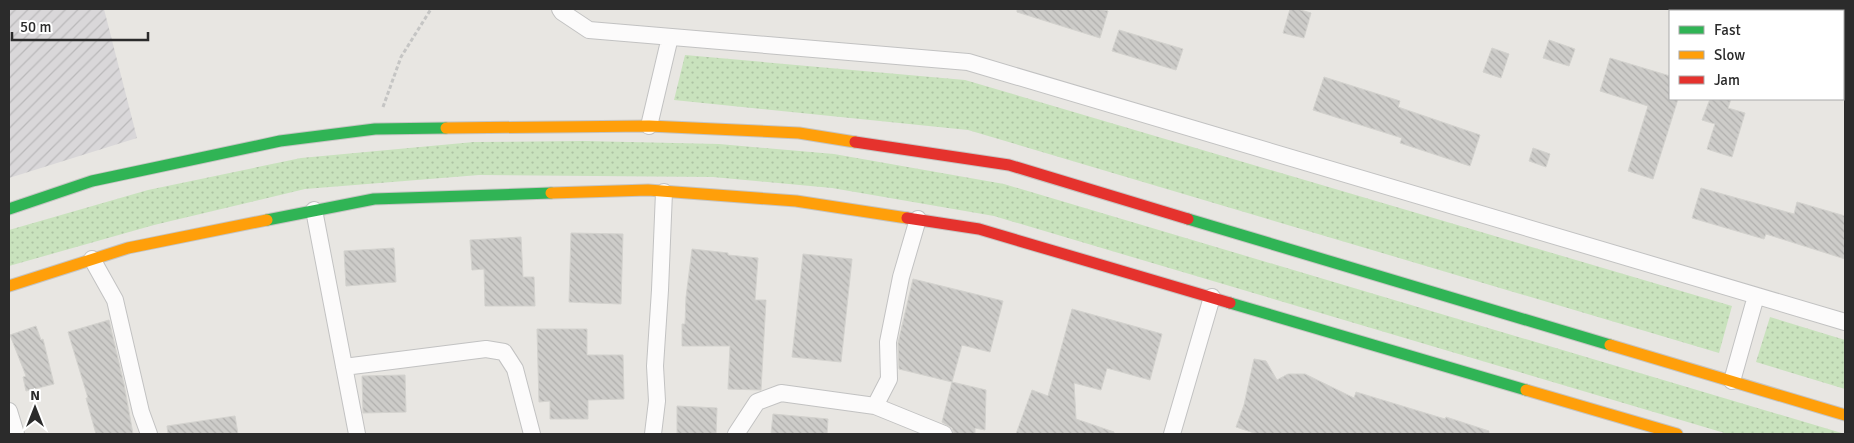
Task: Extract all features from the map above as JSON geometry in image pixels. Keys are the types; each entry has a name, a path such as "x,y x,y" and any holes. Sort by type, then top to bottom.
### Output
{"main road":[{"path":"9,209 92,181 280,141 375,129 650,126 799,133 1009,165 1845,415"},
{"path":"9,286 128,248 374,199 648,190 796,201 979,228 1677,434"}],"street":[{"path":"560,9 589,30 968,62 1845,322"},
{"path":"650,126 670,37"},
{"path":"653,434 657,401 655,366 664,192"},
{"path":"314,210 356,434"},
{"path":"875,406 889,379 888,342 901,278 918,220"},
{"path":"92,259 115,300 141,412 149,434"},
{"path":"1172,434 1212,296"},
{"path":"1732,381 1756,296"},
{"path":"344,367 486,349 504,352 515,369 532,434"},
{"path":"736,434 757,402 781,393 875,406 944,434"},
{"path":"9,411 16,434"}],"path":[{"path":"375,129 401,57 431,9"}],"shaded area":[{"path":"9,9 104,9 137,138 9,178"}],"green space":[{"path":"685,55 965,80 1732,306 1719,353 968,130 674,100"},
{"path":"584,141 719,144 834,154 1004,184 1845,434 1728,434 994,216 832,188 713,177 479,175 305,189 154,225 9,266 9,230 148,190 301,158 474,142"},
{"path":"1770,317 1845,340 1845,389 1756,362"}],"building":[{"path":"1017,9 1099,9 1108,11 1100,38 1017,12"},
{"path":"1290,9 1311,13 1304,38 1283,33"},
{"path":"1119,30 1183,49 1176,70 1112,51"},
{"path":"1549,40 1575,49 1569,66 1543,58"},
{"path":"1492,48 1509,54 1501,78 1483,72"},
{"path":"1610,58 1669,76 1669,100 1678,100 1653,179 1628,171 1648,106 1600,91"},
{"path":"1324,77 1400,101 1398,107 1480,135 1470,166 1400,143 1402,138 1313,110"},
{"path":"1710,100 1731,100 1728,108 1745,113 1732,157 1707,149 1715,124 1702,120"},
{"path":"1533,148 1550,154 1546,167 1529,161"},
{"path":"1701,188 1794,214 1797,202 1845,216 1845,259 1766,234 1764,239 1692,218"},
{"path":"571,233 623,234 621,304 569,302"},
{"path":"521,237 523,277 534,277 535,306 485,306 484,269 472,270 470,240"},
{"path":"394,248 396,282 346,286 344,251"},
{"path":"692,249 758,258 755,300 766,300 761,390 728,389 730,346 682,346 682,324 685,324 686,297"},
{"path":"803,254 852,259 841,362 792,357"},
{"path":"913,279 1003,301 990,352 962,345 952,382 899,369 898,343"},
{"path":"1072,309 1162,334 1150,380 1107,368 1101,390 1074,383 1076,419 1114,432 1114,434 1016,434 1032,390 1048,396"},
{"path":"109,320 133,434 96,434 86,398 88,398 68,332"},
{"path":"36,326 41,340 43,339 54,384 26,391 23,377 26,376 10,335"},
{"path":"537,329 587,329 587,355 623,355 624,399 588,400 588,419 550,419 550,401 539,402"},
{"path":"1254,359 1266,361 1277,380 1288,374 1305,374 1354,398 1356,392 1445,419 1446,417 1489,431 1489,434 1257,434 1236,427 1244,405"},
{"path":"405,375 406,412 363,413 362,376"},
{"path":"952,382 986,390 985,430 975,428 975,434 954,434 952,428 942,422"},
{"path":"677,406 717,408 716,434 677,434"},
{"path":"773,414 828,419 827,434 771,434"},
{"path":"235,416 238,434 168,434 167,426"}],"traffic: fast":[{"path":"9,209 92,181 280,141 375,129 446,128"},
{"path":"267,220 374,199 551,193"},
{"path":"1188,219 1610,345"},
{"path":"1230,303 1526,390"}],"traffic: slow":[{"path":"446,128 649,126 799,133 855,142"},
{"path":"551,193 648,190 796,201 907,218"},
{"path":"9,286 128,248 267,220"},
{"path":"1610,345 1845,415"},
{"path":"1526,390 1677,434"}],"traffic: jam":[{"path":"855,142 1009,165 1188,219"},
{"path":"907,218 979,229 1230,303"}]}
